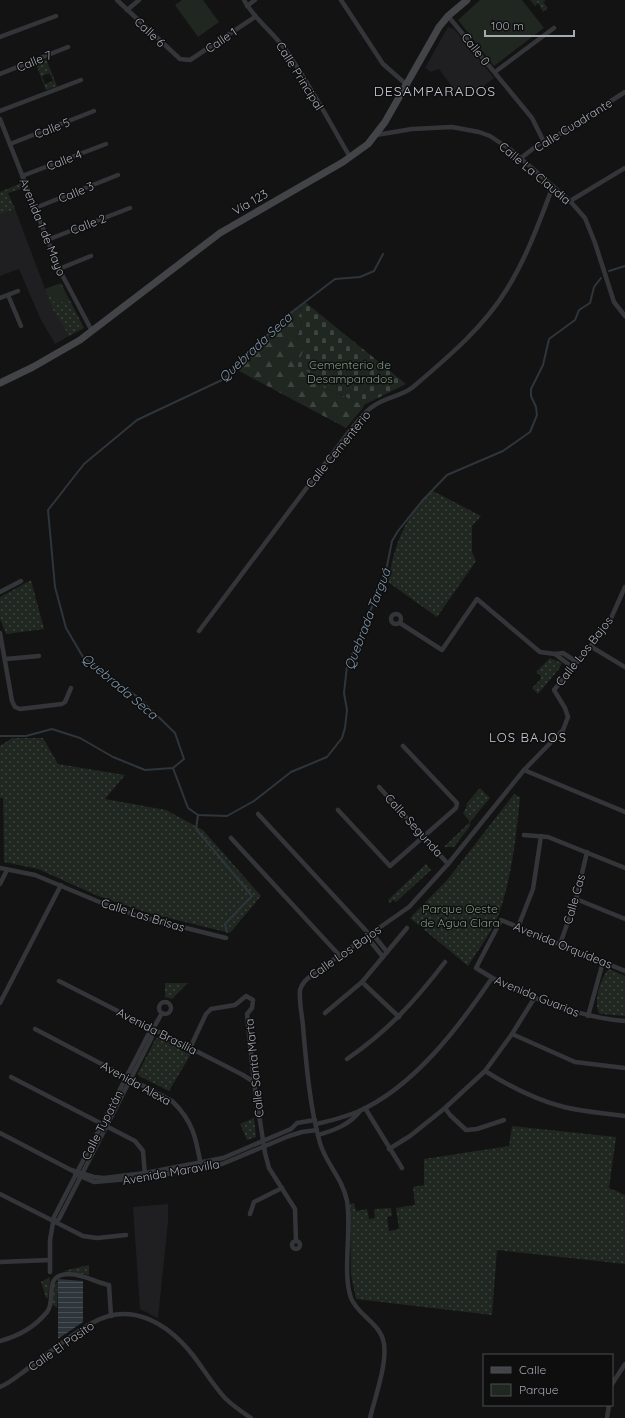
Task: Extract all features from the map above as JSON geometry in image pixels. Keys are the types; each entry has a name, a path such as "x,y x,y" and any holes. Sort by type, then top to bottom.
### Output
{"main road":[{"name":"Vía 123","path":"0,382 55,355 92,331 220,233 350,157 376,135 407,84 434,34 448,16 467,0"}],"street":[{"name":"Calle 6","path":"117,0 180,60 185,61"},
{"path":"128,10 139,0"},
{"name":"Calle Principal","path":"244,0 255,17 269,30 285,49 350,157"},
{"path":"247,6 255,0"},
{"path":"341,0 383,64 407,84"},
{"path":"0,37 56,16"},
{"name":"Calle 0","path":"448,16 532,118 544,142"},
{"name":"Calle 1","path":"185,61 190,60 255,17"},
{"path":"495,72 554,28"},
{"name":"Calle 7","path":"0,74 68,47"},
{"path":"0,112 81,80"},
{"name":"Calle Cuadrante","path":"521,158 625,92"},
{"name":"Calle 5","path":"10,144 94,111"},
{"name":"Avenida 1 de Mayo","path":"0,119 59,269 92,331"},
{"name":"Calle La Claudia","path":"376,135 431,127 468,130 484,134 499,141 521,158 570,201 585,218 614,302 625,316"},
{"name":"Calle 4","path":"22,176 106,144"},
{"path":"570,201 625,168"},
{"name":"Calle 3","path":"35,208 118,175"},
{"name":"Calle Cementerio","path":"199,631 348,433 368,410 375,404 411,388 472,334 490,313 507,289 517,270 553,186"},
{"name":"Calle 2","path":"47,240 130,208"},
{"path":"59,269 91,256"},
{"path":"0,298 18,291"},
{"path":"8,295 21,326"},
{"path":"0,592 21,581"},
{"name":"Calle Los Bajos","path":"370,1418 381,1373 384,1345 380,1333 357,1307 350,1296 348,1278 347,1202 341,1182 322,1150 318,1132 305,1047 300,990 307,979 409,907 448,864 524,770 566,725 568,717 567,712 554,690 611,620 625,587"},
{"path":"400,623 442,650 477,599 540,652 555,654 563,653 577,662"},
{"path":"0,633 6,659 12,701 15,707 20,709 62,704 65,702 71,688"},
{"path":"590,646 625,667"},
{"path":"555,654 572,667"},
{"path":"6,659 39,656"},
{"path":"338,810 390,866 425,837 457,806 457,803 403,746"},
{"path":"524,770 625,812"},
{"name":"Calle Segunda","path":"378,787 448,864"},
{"path":"258,814 370,935 388,952"},
{"path":"524,835 548,837 625,868"},
{"path":"518,927 533,889 541,836"},
{"path":"231,838 340,956"},
{"name":"Calle Cas","path":"560,944 576,899 587,852"},
{"name":"Calle Las Brisas","path":"0,868 34,875 138,916 226,938"},
{"path":"0,884 7,870"},
{"path":"0,1003 61,885"},
{"path":"576,899 625,918"},
{"name":"Avenida Orquídeas","path":"476,968 501,920 625,971"},
{"path":"325,1013 362,982 407,928"},
{"path":"370,935 384,957"},
{"path":"347,1059 371,1043 399,1017 416,999 445,962"},
{"path":"588,1016 604,962"},
{"name":"Avenida Guarias","path":"476,968 492,978 535,997 588,1016 625,1021"},
{"path":"402,1168 363,1109 411,1075 428,1059 466,1017 492,978"},
{"name":"Avenida Brasilia","path":"59,980 254,1082"},
{"path":"362,982 399,1017"},
{"name":"Calle Santa Marta","path":"190,1048 206,1014 211,1009 235,1005 244,997 251,998 253,1005 247,1014 254,1082 263,1143 269,1168 295,1209 296,1241"},
{"path":"389,1149 410,1136 446,1108 485,1071 512,1034 535,997"},
{"name":"Calle Tupatán","path":"50,1272 50,1240 55,1222 54,1217 80,1174 129,1077 148,1035 162,1013"},
{"name":"Avenida Alexa","path":"35,1029 129,1077 172,1101 181,1110 192,1127 201,1165"},
{"path":"512,1034 575,1062 625,1068"},
{"path":"485,1071 507,1084 548,1102 577,1110 625,1116"},
{"path":"10,1077 105,1125 141,1146 143,1151 145,1176"},
{"path":"446,1108 450,1116 466,1130 477,1129 504,1120"},
{"name":"Avenida Maravilla","path":"0,1133 80,1174 94,1178 145,1176 201,1165 222,1164 291,1129 297,1123 316,1122 363,1109"},
{"name":"Avenida Maravilla","path":"263,1143 302,1132 318,1132 340,1128 350,1122 363,1109"},
{"path":"250,1214 254,1202 282,1188"},
{"path":"0,1194 83,1236 97,1238 126,1235"},
{"path":"0,1262 50,1260"},
{"path":"0,1341 22,1334 48,1311 52,1284 57,1276 68,1274 79,1275 109,1285 111,1316"},
{"name":"Calle El Pasito","path":"0,1387 14,1379 94,1322 111,1316 134,1314 149,1318 158,1324 191,1353 225,1398 252,1418"},
{"path":"613,1382 625,1364"},
{"path":"607,1418 609,1406"}],"shaded area":[{"path":"448,27 454,29 494,78 473,94 470,89 456,92 439,69 431,72 425,68"},
{"path":"15,209 53,310 69,336 55,344 40,318 19,269 0,276 0,215"},
{"path":"168,1204 168,1222 158,1318 140,1309 133,1207"},
{"path":"58,1279 83,1281 83,1322 58,1339"}],"green space":[{"path":"182,0 203,0 219,22 198,37 175,5"},
{"path":"480,0 522,0 544,28 494,66 458,20"},
{"path":"530,0 546,0 543,2 548,8 543,12 538,3 535,6"},
{"path":"46,59 57,86 46,90 36,64","holes":["50,73 53,81 45,84 42,76"]},
{"path":"21,183 23,188 8,193 15,209 0,215 0,192"},
{"path":"61,283 84,328 69,336 53,310 45,289"},
{"path":"60,284 68,299 56,305 47,288"},
{"name":"Cementerio de Desamparados","path":"305,302 406,384 364,405 323,387 326,381 296,366 307,343 297,339 302,321 300,306"},
{"path":"300,306 302,321 297,339 308,342 326,381 323,387 364,405 346,428 239,371 282,319"},
{"path":"431,490 481,516 472,526 472,552 476,561 437,617 388,582 394,555 402,532 414,511"},
{"path":"31,580 44,629 6,634 0,619 0,597"},
{"path":"550,658 562,663 559,669 538,694 532,688 540,680 541,676 536,672"},
{"path":"12,738 43,738 58,764 125,775 105,799 166,810 203,830 261,896 230,933 152,914 98,896 38,869 4,862 3,798 0,798 0,746"},
{"path":"480,788 490,798 470,822 463,813 467,803"},
{"name":"Parque Oeste de Agua Clara","path":"514,794 520,797 515,842 503,902 498,916 488,935 468,966 410,918 448,879"},
{"path":"470,822 470,826 454,847 444,847"},
{"path":"426,864 431,870 396,902 393,900 390,903 388,900"},
{"path":"609,969 625,976 625,1016 600,1014 598,1010 598,991 603,977"},
{"path":"165,983 188,983 172,999 165,997"},
{"path":"160,1037 191,1054 169,1091 139,1076 138,1073 156,1038"},
{"path":"254,1118 256,1137 247,1140 240,1124"},
{"path":"512,1126 616,1137 609,1188 625,1195 625,1264 497,1250 492,1315 356,1299 351,1275 350,1204 354,1203 356,1211 367,1209 369,1219 375,1218 374,1209 391,1208 392,1216 387,1217 389,1231 399,1229 396,1208 415,1205 413,1187 424,1185 424,1159 509,1146"},
{"path":"89,1265 89,1275 63,1271"},
{"path":"50,1277 48,1298 46,1298 41,1282"},
{"path":"58,1282 57,1308 52,1304 54,1284"}],"waterway":[{"name":"Quebrada Seca","path":"0,736 26,736 52,729 80,738 113,757 145,770 173,768 184,759 175,733 139,698 83,657 66,628 55,587 48,510 84,464 137,420 224,379 284,318 335,279 360,277 374,271 383,254"},
{"name":"Quebrada Targuá","path":"609,271 625,266"},
{"name":"Quebrada Targuá","path":"173,768 188,808 198,815 227,816 254,801 291,772 327,757 342,738 347,710 344,693 347,666 385,576 392,541 422,501 447,475 503,451 530,432 537,415 536,407 531,396 531,389 543,365 549,339 575,320 579,310 590,303 594,287 601,278"},
{"path":"198,815 196,829 252,896 225,924 227,932"}],"district":[{"name":"DESAMPARADOS","path":"435,91"},
{"name":"LOS BAJOS","path":"528,737"}]}
